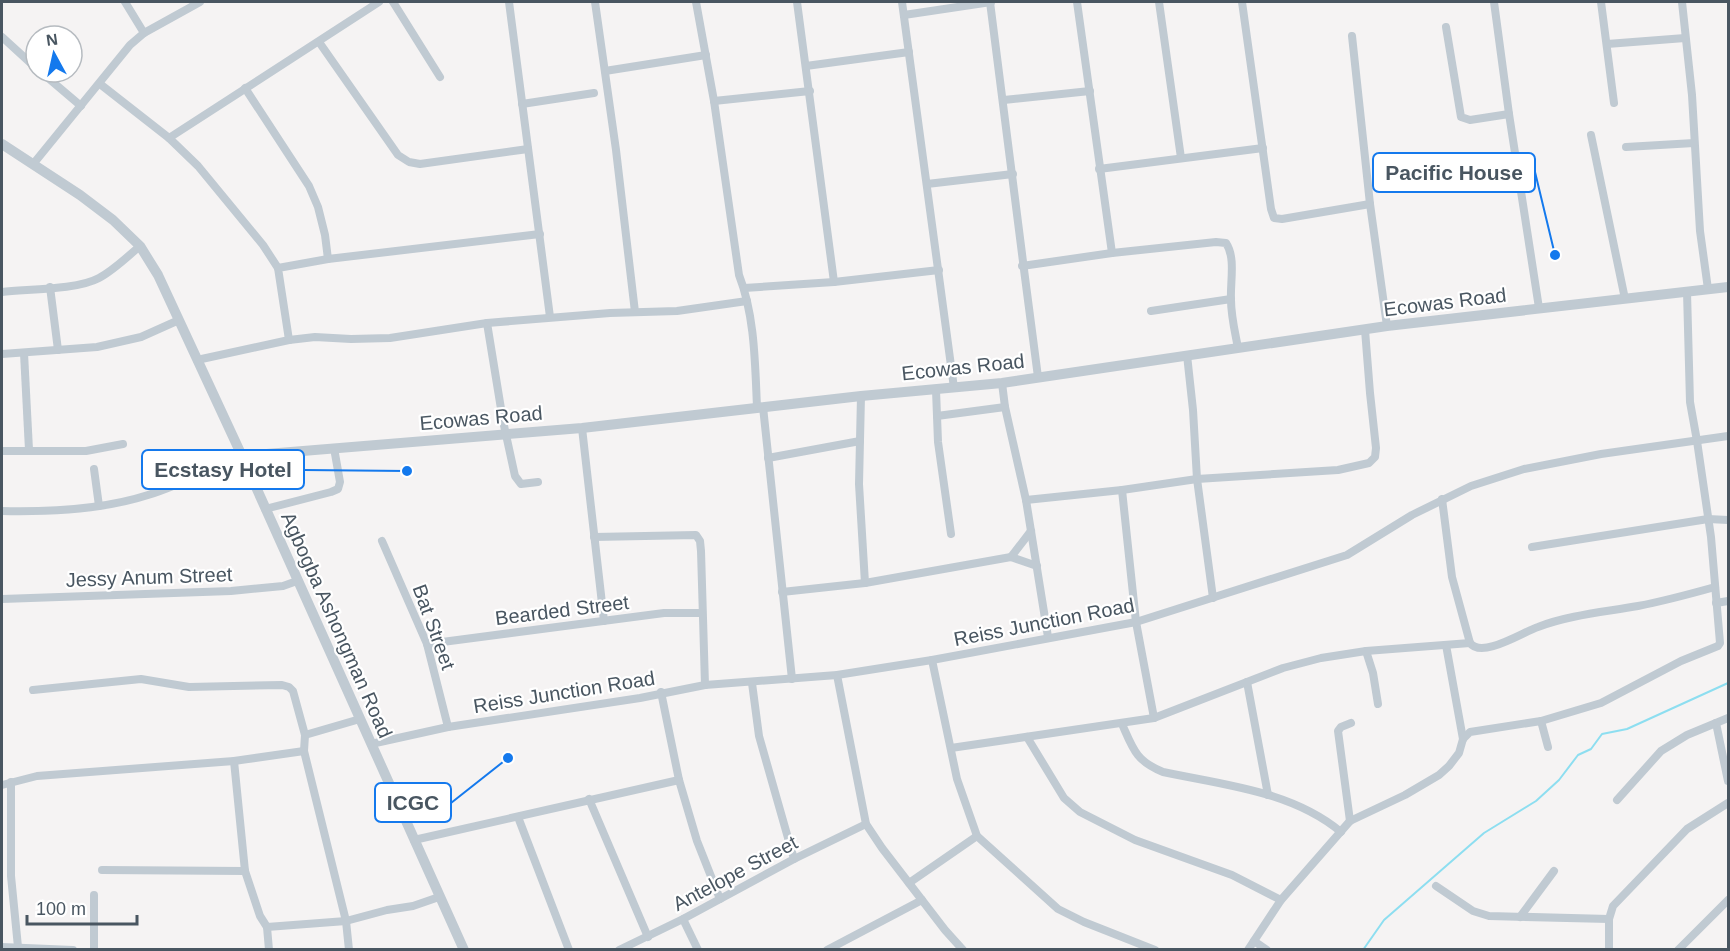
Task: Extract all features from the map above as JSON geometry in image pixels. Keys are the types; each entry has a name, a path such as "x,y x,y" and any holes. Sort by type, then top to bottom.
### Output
{"street":[{"path":"125,2 144,33"},
{"path":"34,163 100,84 115,62 144,33 200,2"},
{"path":"169,138 379,2"},
{"path":"393,2 440,77"},
{"path":"509,2 550,317"},
{"path":"595,2 635,312"},
{"path":"696,2 714,101 739,275 747,301 768,458 792,679"},
{"path":"797,2 834,282"},
{"path":"902,2 954,388"},
{"path":"903,15 991,2 1022,266 1038,377"},
{"path":"1077,2 1112,253"},
{"path":"1159,2 1182,158"},
{"path":"1242,2 1274,218 1281,219 1371,204"},
{"path":"1494,2 1539,308"},
{"path":"1601,2 1614,103"},
{"path":"1682,2 1700,231 1708,289"},
{"path":"1446,27 1461,117 1470,120 1509,114"},
{"path":"1352,36 1387,326"},
{"path":"2,37 24,57"},
{"path":"1607,44 1685,38"},
{"path":"319,42 398,155 409,162 420,164 528,149"},
{"path":"806,66 909,51"},
{"path":"605,71 706,56"},
{"path":"55,84 81,106"},
{"path":"100,84 169,138 198,166 263,244 278,268 289,340"},
{"path":"245,88 309,186 318,207 328,259"},
{"path":"714,101 810,91"},
{"path":"1004,100 1090,91"},
{"path":"522,104 594,93"},
{"path":"1591,135 1624,298"},
{"path":"1626,147 1694,143"},
{"name":"Agbogba Ashongman Road","path":"2,144 34,163 98,208 140,246 158,275 464,950"},
{"path":"1099,169 1263,148"},
{"path":"927,184 1012,174"},
{"path":"278,268 328,259 540,234"},
{"path":"1022,266 1112,253 1216,242 1226,243 1231,260 1231,299 1238,348"},
{"path":"2,292 83,284 110,271 140,246"},
{"path":"744,288 834,282 939,270"},
{"path":"50,287 58,350"},
{"name":"Ecowas Road","path":"242,456 582,428 861,396 954,388 1387,326 1728,287"},
{"path":"1248,950 1281,900 1350,821 1405,795 1439,775 1458,753 1463,740 1470,732 1541,721 1601,704 1681,661 1715,649 1720,643 1708,519 1689,394 1687,292"},
{"path":"1151,311 1231,299"},
{"path":"197,360 289,340 315,337 390,338 488,323 550,317 677,311 747,301"},
{"path":"2,354 97,347 141,337 179,320"},
{"path":"488,323 515,476 521,484 538,482"},
{"path":"1026,500 1197,479 1338,470 1369,463 1375,457 1376,448 1365,330"},
{"path":"24,353 29,450"},
{"path":"1187,355 1197,479 1213,598"},
{"path":"1002,382 1005,407 1026,500 1048,637"},
{"path":"936,390 938,442 951,534"},
{"path":"861,396 859,484 865,583"},
{"path":"937,416 1005,407"},
{"path":"582,428 604,621"},
{"name":"Reiss Junction Road","path":"371,744 448,727 640,698 661,692 705,685 837,675 932,660 1136,622 1347,555 1442,500 1471,486 1524,469 1601,454 1728,436"},
{"path":"768,458 860,441"},
{"path":"2,451 87,451 123,444"},
{"path":"265,509 338,489 340,482 334,448"},
{"path":"2,511 27,512 114,505 150,495 242,456"},
{"path":"94,469 99,506"},
{"path":"1122,490 1136,622 1154,718"},
{"path":"1442,500 1452,577 1470,643 1479,650 1558,621 1648,604 1715,587"},
{"path":"1532,546 1708,519 1728,520"},
{"path":"1011,557 1031,531"},
{"path":"594,537 696,535 700,541 701,550 705,685"},
{"name":"Bat Street","path":"382,542 427,644 448,727"},
{"path":"782,592 865,583 1011,557 1037,566"},
{"name":"Jessy Anum Street","path":"2,599 231,591 283,586 297,581"},
{"path":"1716,603 1728,601"},
{"name":"Bearded Street","path":"427,644 670,612 702,613"},
{"path":"951,748 1154,718 1283,668 1321,658 1366,651 1470,643"},
{"path":"1446,645 1463,740"},
{"path":"1366,651 1373,673 1378,704"},
{"path":"932,660 957,779 977,836 1058,909 1084,922 1155,950"},
{"path":"837,675 866,824 922,900 963,950"},
{"path":"33,690 141,680 189,687 282,685 290,687 305,735 304,751 346,921 349,950"},
{"path":"1247,682 1268,795"},
{"path":"752,683 759,736 794,859"},
{"path":"661,692 679,780 697,841 720,899"},
{"path":"1617,800 1661,751 1687,735 1728,718"},
{"path":"305,735 360,720"},
{"path":"1541,721 1548,747"},
{"path":"1350,821 1338,731 1341,727 1351,723"},
{"path":"1716,723 1728,781"},
{"path":"1122,724 1136,755 1149,766 1163,772 1268,795 1296,804 1315,813 1341,832"},
{"path":"1027,737 1064,798 1080,812 1136,840 1232,875 1281,900"},
{"path":"2,785 37,776 234,762 304,751"},
{"path":"234,762 245,871 260,916 267,927 269,950"},
{"path":"414,840 679,780"},
{"path":"11,782 6,854 20,948"},
{"path":"589,799 648,937"},
{"path":"1609,950 1609,920 1613,906 1687,829 1728,803"},
{"path":"518,816 569,950"},
{"name":"Antelope Street","path":"619,950 866,824"},
{"path":"909,883 977,836"},
{"path":"2,870 11,876"},
{"path":"102,870 245,871"},
{"path":"1520,917 1554,871"},
{"path":"1436,886 1473,911 1489,916 1609,920"},
{"path":"94,895 94,950"},
{"path":"267,927 346,921 413,906 439,897"},
{"path":"827,950 922,900"},
{"path":"1678,950 1728,900"},
{"path":"683,919 698,950"},
{"path":"1254,941 1267,950"},
{"path":"2,947 73,950"}],"waterway":[{"path":"1363,950 1384,920 1484,833 1536,801 1559,780 1578,755 1591,749 1602,734 1627,729 1728,683"}],"place":[{"name":"Pacific House","path":"1555,255"},
{"name":"Ecstasy Hotel","path":"407,471"},
{"name":"ICGC","path":"508,758"}]}
